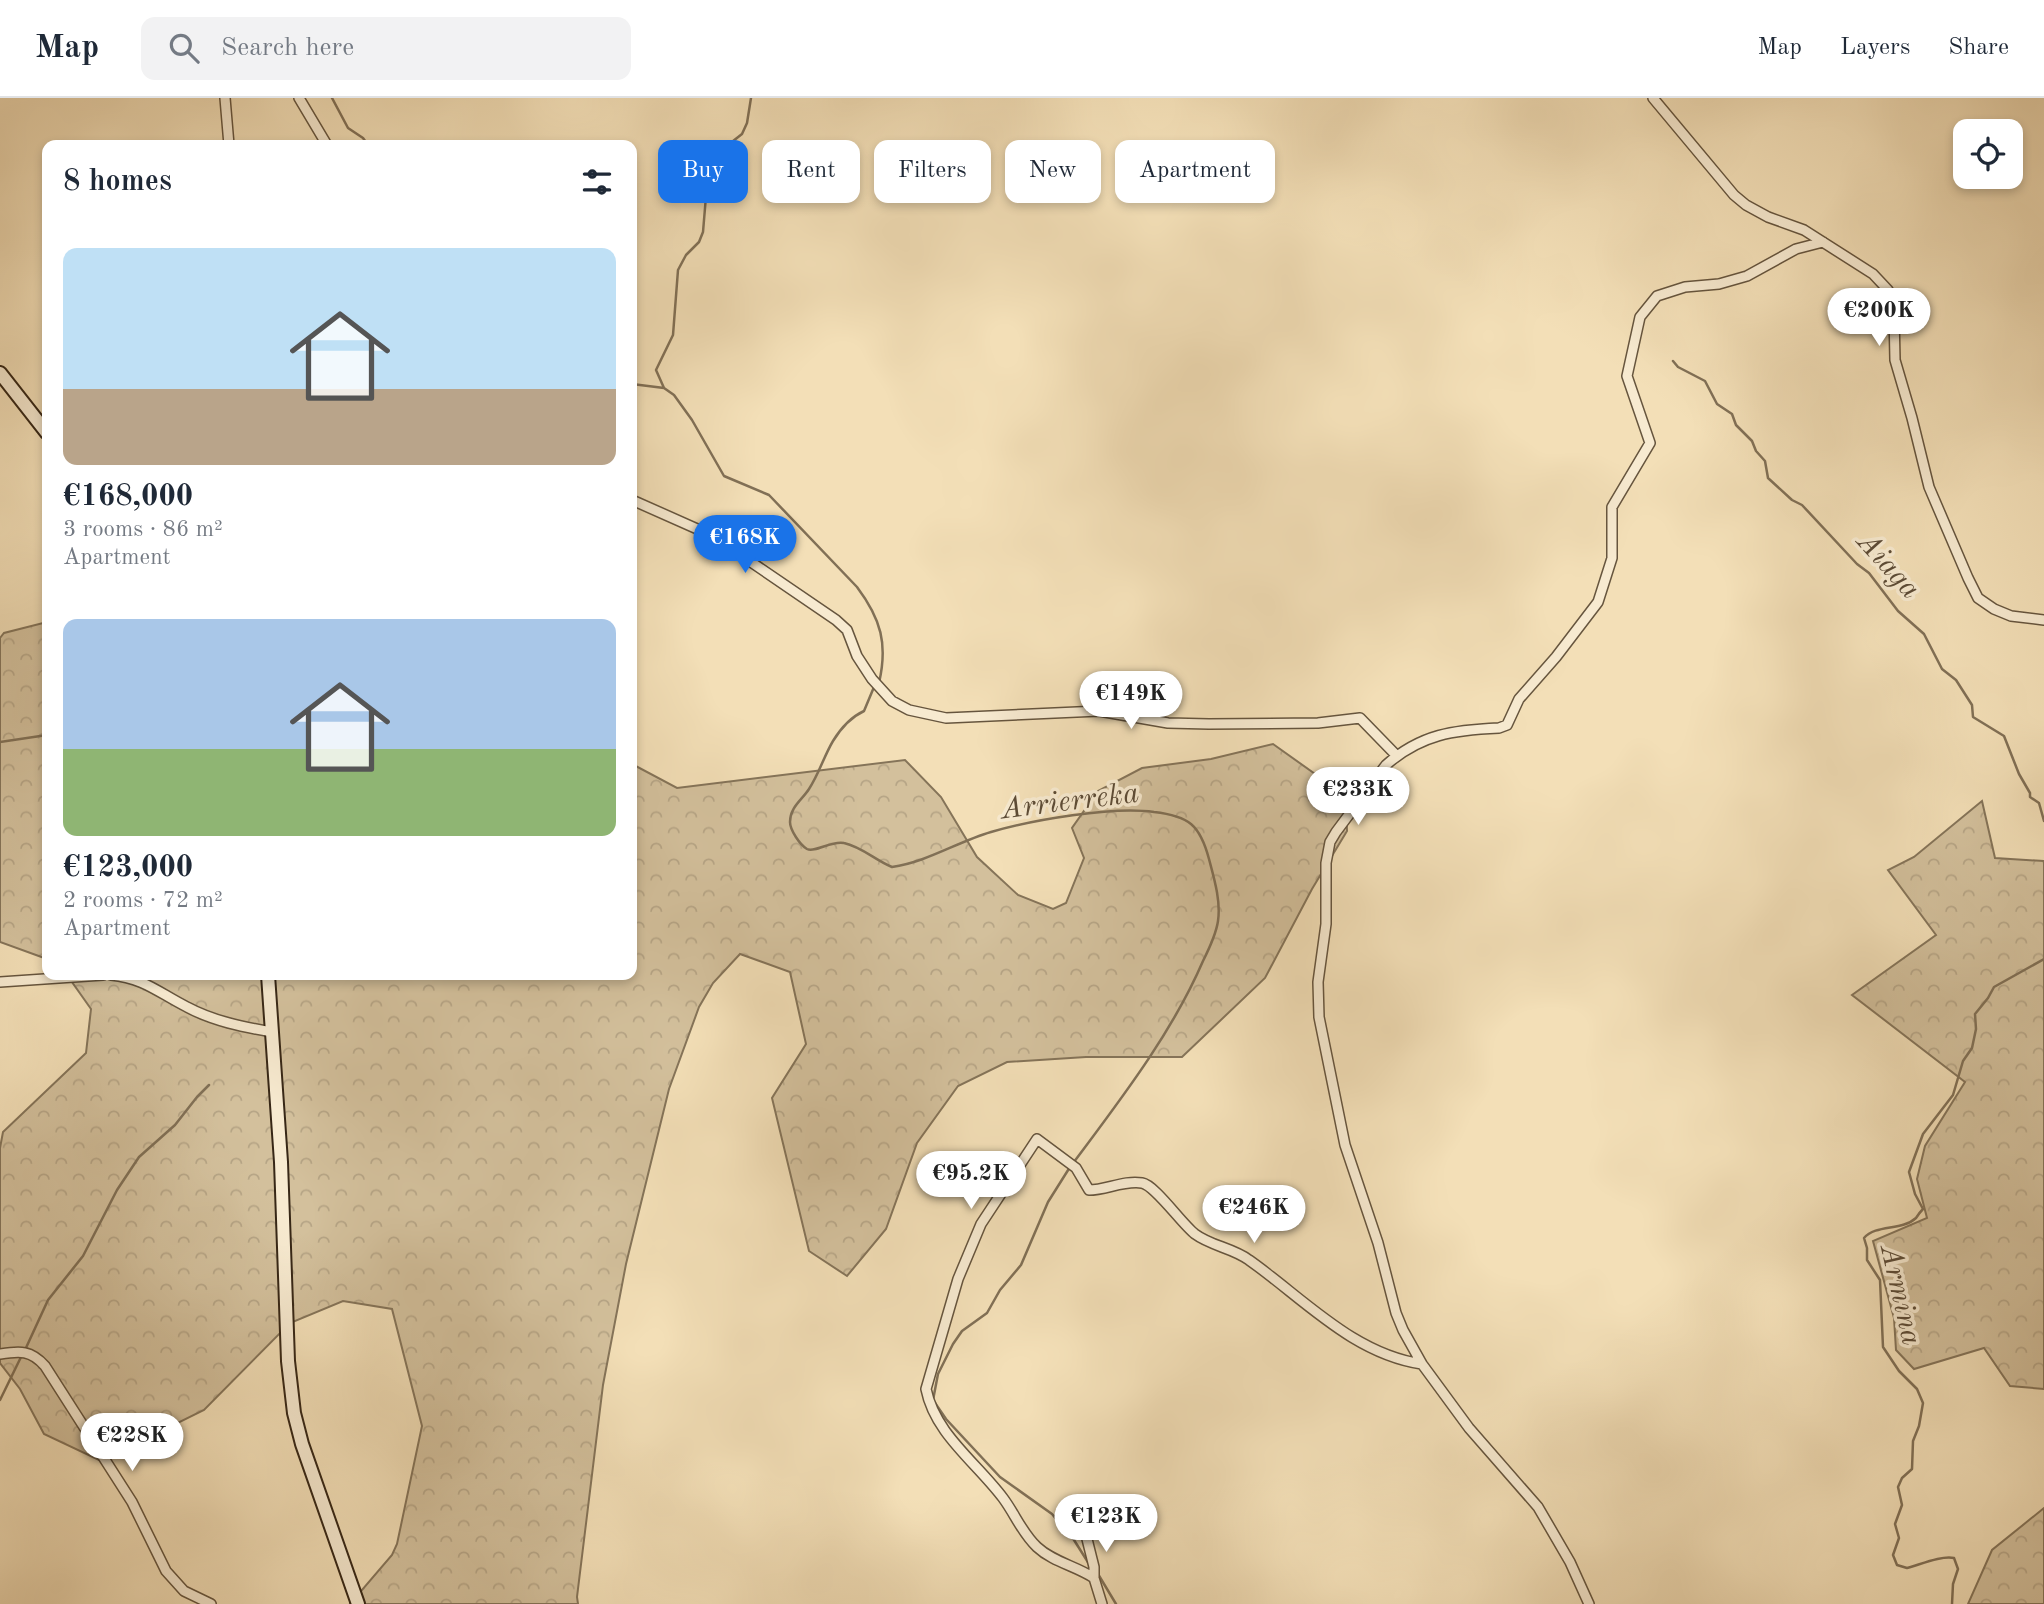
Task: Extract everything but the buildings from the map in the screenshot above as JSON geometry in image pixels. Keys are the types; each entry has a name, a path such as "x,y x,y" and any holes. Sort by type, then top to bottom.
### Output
{"street":[{"path":"225,98 229,140"},
{"path":"299,98 324,140"},
{"path":"1653,98 1734,195 1746,205 1768,217 1804,230 1873,274 1888,290 1894,315 1895,360 1929,487 1979,598 1994,609 2011,616 2044,620"},
{"path":"1589,1604 1570,1562 1538,1507 1469,1428 1422,1364 1396,1313 1378,1243 1345,1145 1322,1037 1318,998 1325,939 1325,874 1330,842 1396,755 1444,733 1507,725 1519,699 1556,657 1598,601 1612,558 1612,507 1650,443 1627,376 1640,317 1657,296 1685,287 1719,284 1747,276 1796,249 1823,242"},
{"path":"0,373 42,427"},
{"path":"637,502 713,536 836,620 846,630 857,656 870,676 892,701 909,710 946,718 1099,711 1168,723 1209,724 1318,723 1360,718 1396,755"},
{"path":"0,982 42,979"},
{"path":"139,980 188,1008 226,1023 272,1032"},
{"path":"268,980 281,1161 288,1361 294,1413 302,1444 358,1604"},
{"path":"1094,1578 1065,1565 1038,1548 1023,1532 1003,1498 937,1422 926,1388 958,1279 981,1224 1037,1139 1076,1168 1089,1190 1141,1183 1154,1188 1163,1202 1197,1235 1246,1257 1334,1326 1403,1361 1422,1364"},
{"path":"0,1354 16,1351 37,1356 127,1493 166,1571 184,1591 211,1604"},
{"path":"1086,1535 1102,1604"}],"green space":[{"path":"42,623 42,957 0,942 0,638 4,633"},
{"path":"1273,744 1346,796 1347,831 1312,889 1265,978 1182,1057 1086,1057 1007,1062 958,1086 917,1143 886,1229 847,1276 809,1251 772,1098 806,1044 790,972 740,954 713,983 699,1007 669,1089 626,1264 603,1385 578,1604 350,1604 392,1555 397,1544 422,1426 392,1309 343,1301 290,1323 204,1410 101,1461 44,1434 20,1389 0,1363 0,1148 3,1132 86,1053 91,1009 71,980 637,980 637,767 677,788 905,760 941,797 977,857 1018,895 1053,909 1066,903 1084,858 1072,828 1098,791 1142,768 1211,759"},
{"path":"1982,801 1995,858 2044,861 2044,1389 2010,1386 1984,1348 1914,1369 1896,1350 1894,1318 1873,1241 1927,1218 1917,1179 1925,1146 1965,1082 1852,995 1936,935 1888,870 1914,857"},
{"path":"2044,1508 2044,1604 1968,1604 1992,1550"}],"waterway":[{"name":"Arrierreka","path":"332,98 348,128 364,140"},
{"path":"664,388 656,370 673,335 678,270 686,255 699,242 703,232 706,196 728,145 742,134 747,123 751,98"},
{"name":"Aiaga","path":"1673,361 1678,367 1705,381 1717,404 1732,414 1736,425 1752,441 1765,461 1768,478 1792,500 1802,505 1857,564 1869,573 1898,611 1924,634 1942,669 1956,680 1972,705 1973,717 2004,736 2030,797 2039,803 2044,821"},
{"name":"Arrierreka","path":"637,385 664,388 674,395 692,420 724,476 769,495 857,587 872,610 880,632 883,656 879,683"},
{"name":"Arrierreka","path":"874,687 864,711 836,736 813,783 792,812 792,829 807,849 844,843 857,847 892,867 917,861 1008,827 1072,815 1117,811 1154,812 1176,816 1191,824 1202,838 1218,898 1218,921 1212,942 1161,1040 1074,1162"},
{"path":"0,742 42,736"},
{"name":"Armina","path":"1952,1604 1953,1584 1958,1569 1954,1558 1937,1559 1907,1568 1897,1565 1893,1555 1899,1538 1895,1524 1902,1505 1898,1487 1902,1478 1912,1469 1913,1441 1923,1403 1917,1389 1899,1371 1883,1347 1880,1280 1867,1260 1864,1238 1875,1231 1904,1225 1916,1218 1923,1209 1915,1194 1909,1172 1923,1134 1953,1095 1963,1061 1972,1048 1976,1029 1975,1014 1994,987 2044,959"},
{"path":"25,1350 48,1300 83,1256 117,1190 139,1157 175,1125 209,1085"},
{"name":"Arrierreka","path":"1070,1167 1048,1202 1021,1265 1000,1290 987,1313 962,1331 953,1344 938,1374 933,1400 946,1419 1000,1477 1052,1514 1074,1540 1091,1567"},
{"path":"0,1400 22,1355"},
{"name":"Arrierreka","path":"1098,1574 1116,1604"}]}
